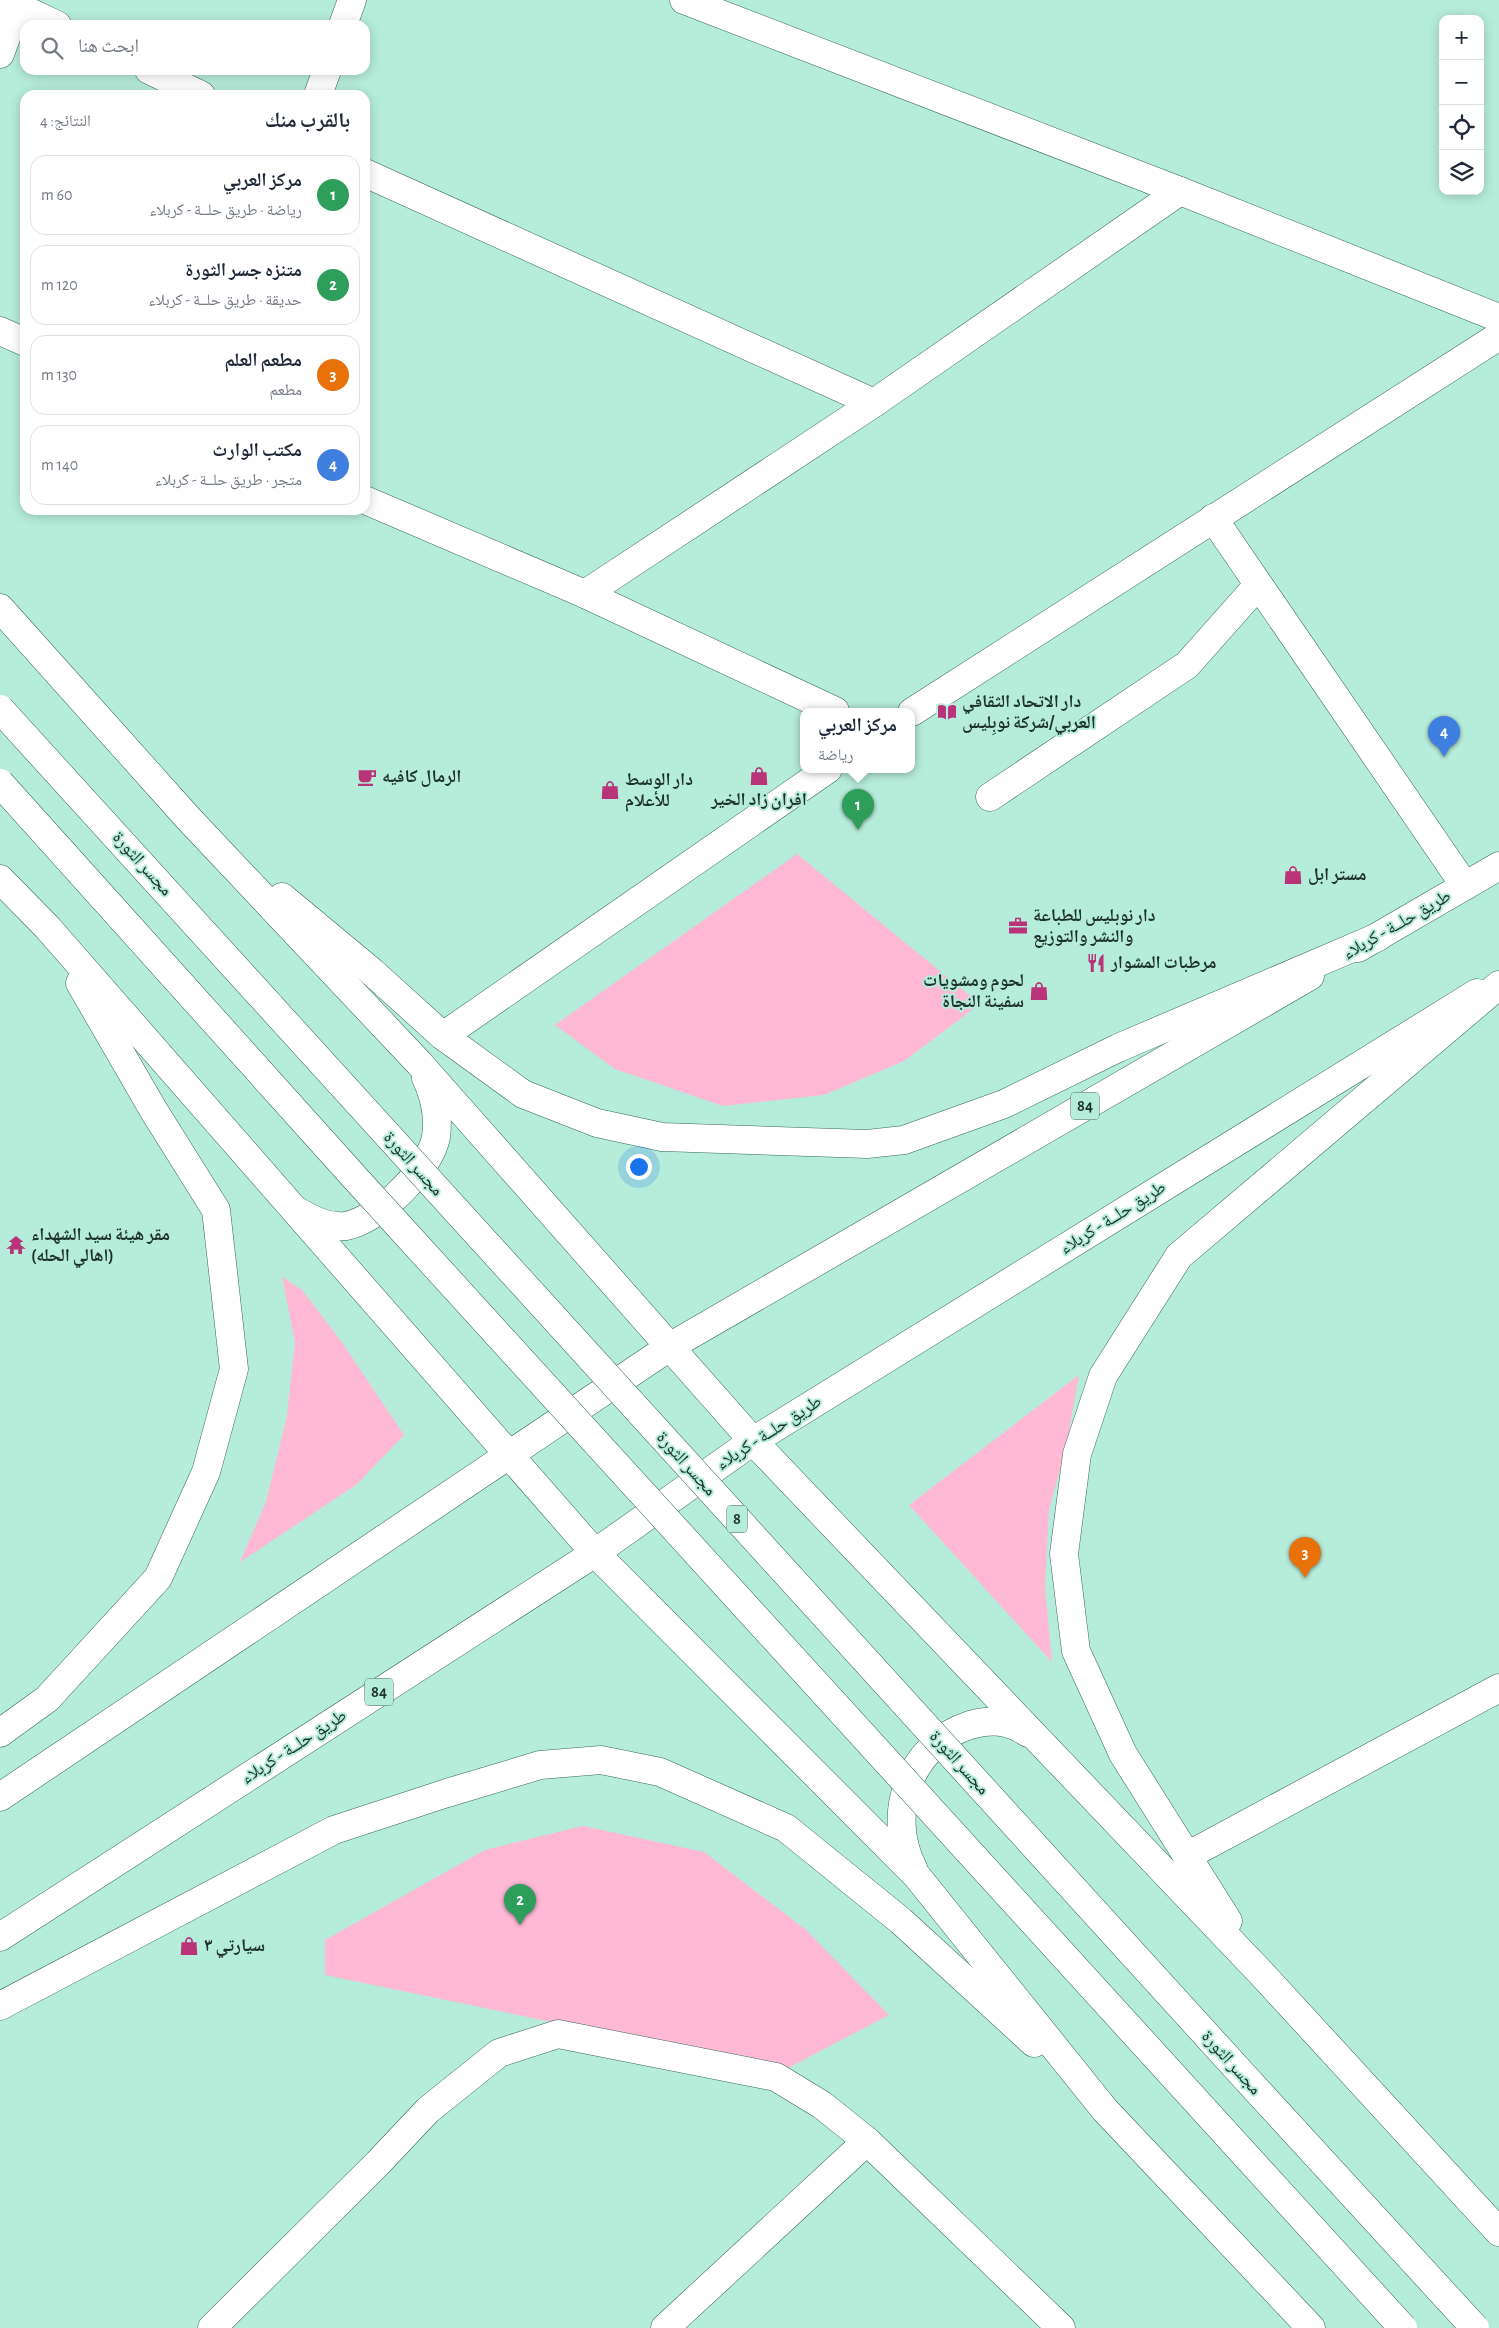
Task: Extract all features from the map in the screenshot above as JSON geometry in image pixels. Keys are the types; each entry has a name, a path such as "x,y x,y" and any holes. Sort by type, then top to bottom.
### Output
{"main road":[{"path":"345,20 352,0"},
{"path":"684,0 1180,191 1499,318"},
{"path":"0,54 14,2 48,20"},
{"path":"159,75 191,90"},
{"path":"320,90 325,75"},
{"path":"370,175 874,403"},
{"path":"585,594 874,403 1180,191"},
{"path":"0,331 20,340"},
{"path":"915,710 1499,336"},
{"path":"370,502 585,594 829,708"},
{"path":"1213,518 1465,886"},
{"path":"990,797 1187,665 1258,585"},
{"path":"0,608 188,818 419,1063 753,1441 1261,1973 1499,2232"},
{"name":"مجسر الثورة","path":"0,709 1475,2328"},
{"path":"443,1036 822,773"},
{"path":"0,783 357,1180 1404,2328"},
{"path":"188,818 371,971 443,1036 523,1094 597,1123 662,1137 867,1144 904,1140 1004,1104 1118,1048 1378,937"},
{"name":"طريق حلــة - كربلاء","path":"0,1797 671,1346 1499,866"},
{"path":"0,879 47,927 595,1553 916,1875 1105,2110"},
{"path":"0,1733 47,1699 158,1578 206,1472 234,1368 216,1210 154,1111 47,927"},
{"name":"طريق حلــة - كربلاء","path":"0,1937 595,1553 753,1441 1499,979"},
{"path":"1261,1973 1123,1754 1076,1651 1064,1554 1077,1454 1103,1376 1179,1256 1499,985"},
{"path":"294,1208 315,1222 345,1226 366,1217 388,1203 408,1184 423,1163 435,1139 437,1120 435,1096 419,1063"},
{"path":"1187,1856 1499,1688"},
{"path":"916,1875 907,1856 902,1835 901,1813 905,1792 913,1772 925,1754 941,1740 960,1729 980,1722 1005,1721 1026,1731 1048,1750"},
{"path":"0,2006 334,1830 447,1793 540,1766 601,1760 660,1772 786,1828 901,1921 1105,2110 1311,2328"},
{"path":"212,2328 378,2163 428,2110 499,2053 558,2034 776,2077 822,2104 867,2141 1061,2328"},
{"path":"665,2328 867,2141"}],"shaded area":[{"path":"797,854 980,1004 904,1061 824,1095 723,1106 615,1069 555,1025"},
{"path":"282,1277 302,1290 341,1341 404,1435 356,1485 240,1562 266,1502 287,1416 295,1342"},
{"path":"1079,1375 1066,1448 1049,1509 1045,1588 1052,1662 909,1505"},
{"path":"583,1826 704,1852 806,1930 889,2015 784,2070 325,1975 325,1940 485,1850"}],"place":[{"name":"دار الاتحاد الثقافي العربي/شركة نوبِليس","path":"947,712"},
{"name":"مكتب الوارث","path":"1444,757"},
{"name":"افران زاد الخير","path":"759,776"},
{"name":"الرمال كافيه","path":"367,777"},
{"name":"دار الوسط للأعلام","path":"610,790"},
{"name":"مركز العربي","path":"858,830"},
{"name":"مستر ابل","path":"1293,875"},
{"name":"دار نوبليس للطباعة والنشر والتوزيع","path":"1018,926"},
{"name":"مرطبات المشوار","path":"1096,963"},
{"name":"لحوم ومشويات سفينة النجاة","path":"1039,991"},
{"name":"مقر هيئة سيد الشهداء (اهالي الحله)","path":"16,1245"},
{"name":"مطعم العلم","path":"1305,1578"},
{"name":"متنزه جسر الثورة","path":"520,1925"},
{"name":"سيارتي ٣","path":"189,1946"}]}
